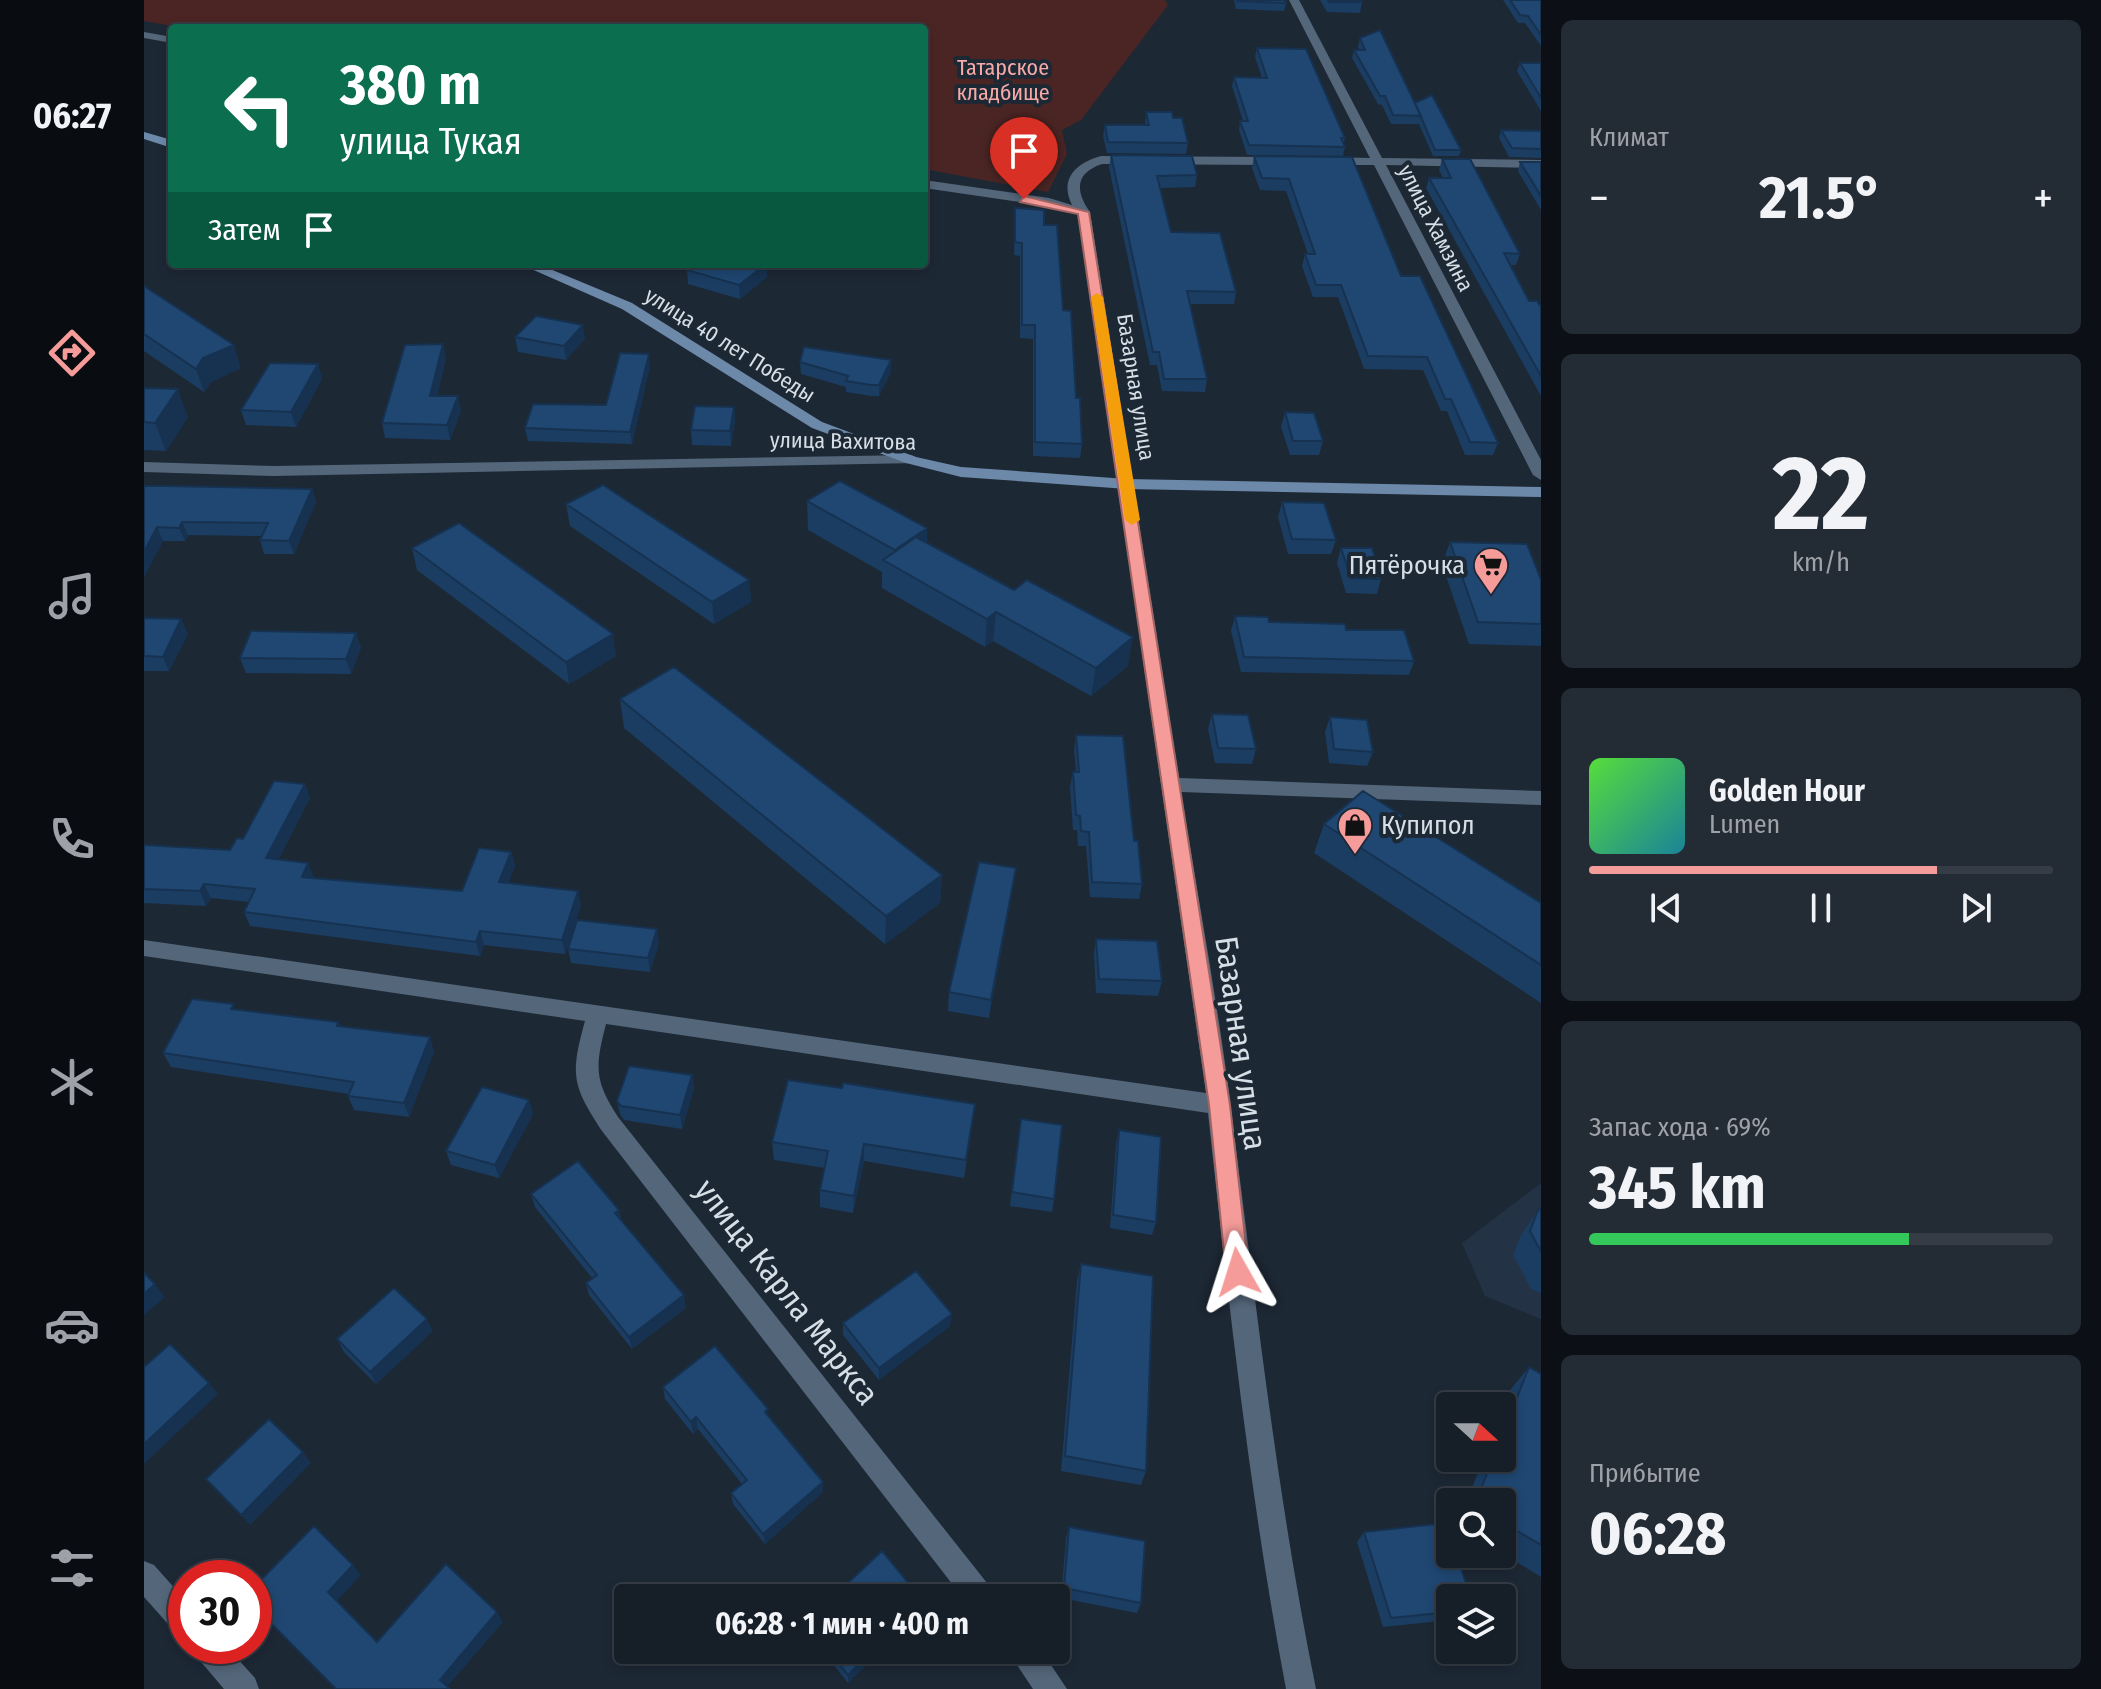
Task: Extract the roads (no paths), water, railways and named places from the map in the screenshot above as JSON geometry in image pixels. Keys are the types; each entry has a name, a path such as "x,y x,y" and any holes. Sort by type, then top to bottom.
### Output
{"street":[{"name":"улица Хамзина","path":"1294,0 1541,475"},
{"path":"144,35 168,39"},
{"path":"144,135 168,143"},
{"name":"Базарная улица","path":"1301,1689 1275,1557 1255,1418 1219,1105 1127,484 1084,212 1072,199 1071,186 1076,171 1085,164 1101,160 1302,161"},
{"path":"1318,161 1541,164"},
{"path":"928,185 1049,202 1084,212"},
{"name":"улица 40 лет Победы","path":"537,268 627,306 817,425 911,460"},
{"name":"улица Вахитова","path":"144,467 274,471 911,460 961,472 1127,484 1541,492"},
{"path":"1172,785 1541,798"},
{"path":"144,948 1219,1105"},
{"name":"улица Карла Маркса","path":"598,1012 587,1054 589,1092 596,1103 970,1584"},
{"path":"144,1575 168,1602"},
{"path":"222,1664 244,1689"},
{"path":"1033,1664 1052,1689"}],"place":[{"name":"Пятёрочка","path":"1491,596"},
{"name":"Купипол","path":"1355,856"}],"park label":[{"name":"Татарское кладбище","path":"1003,80"}]}
